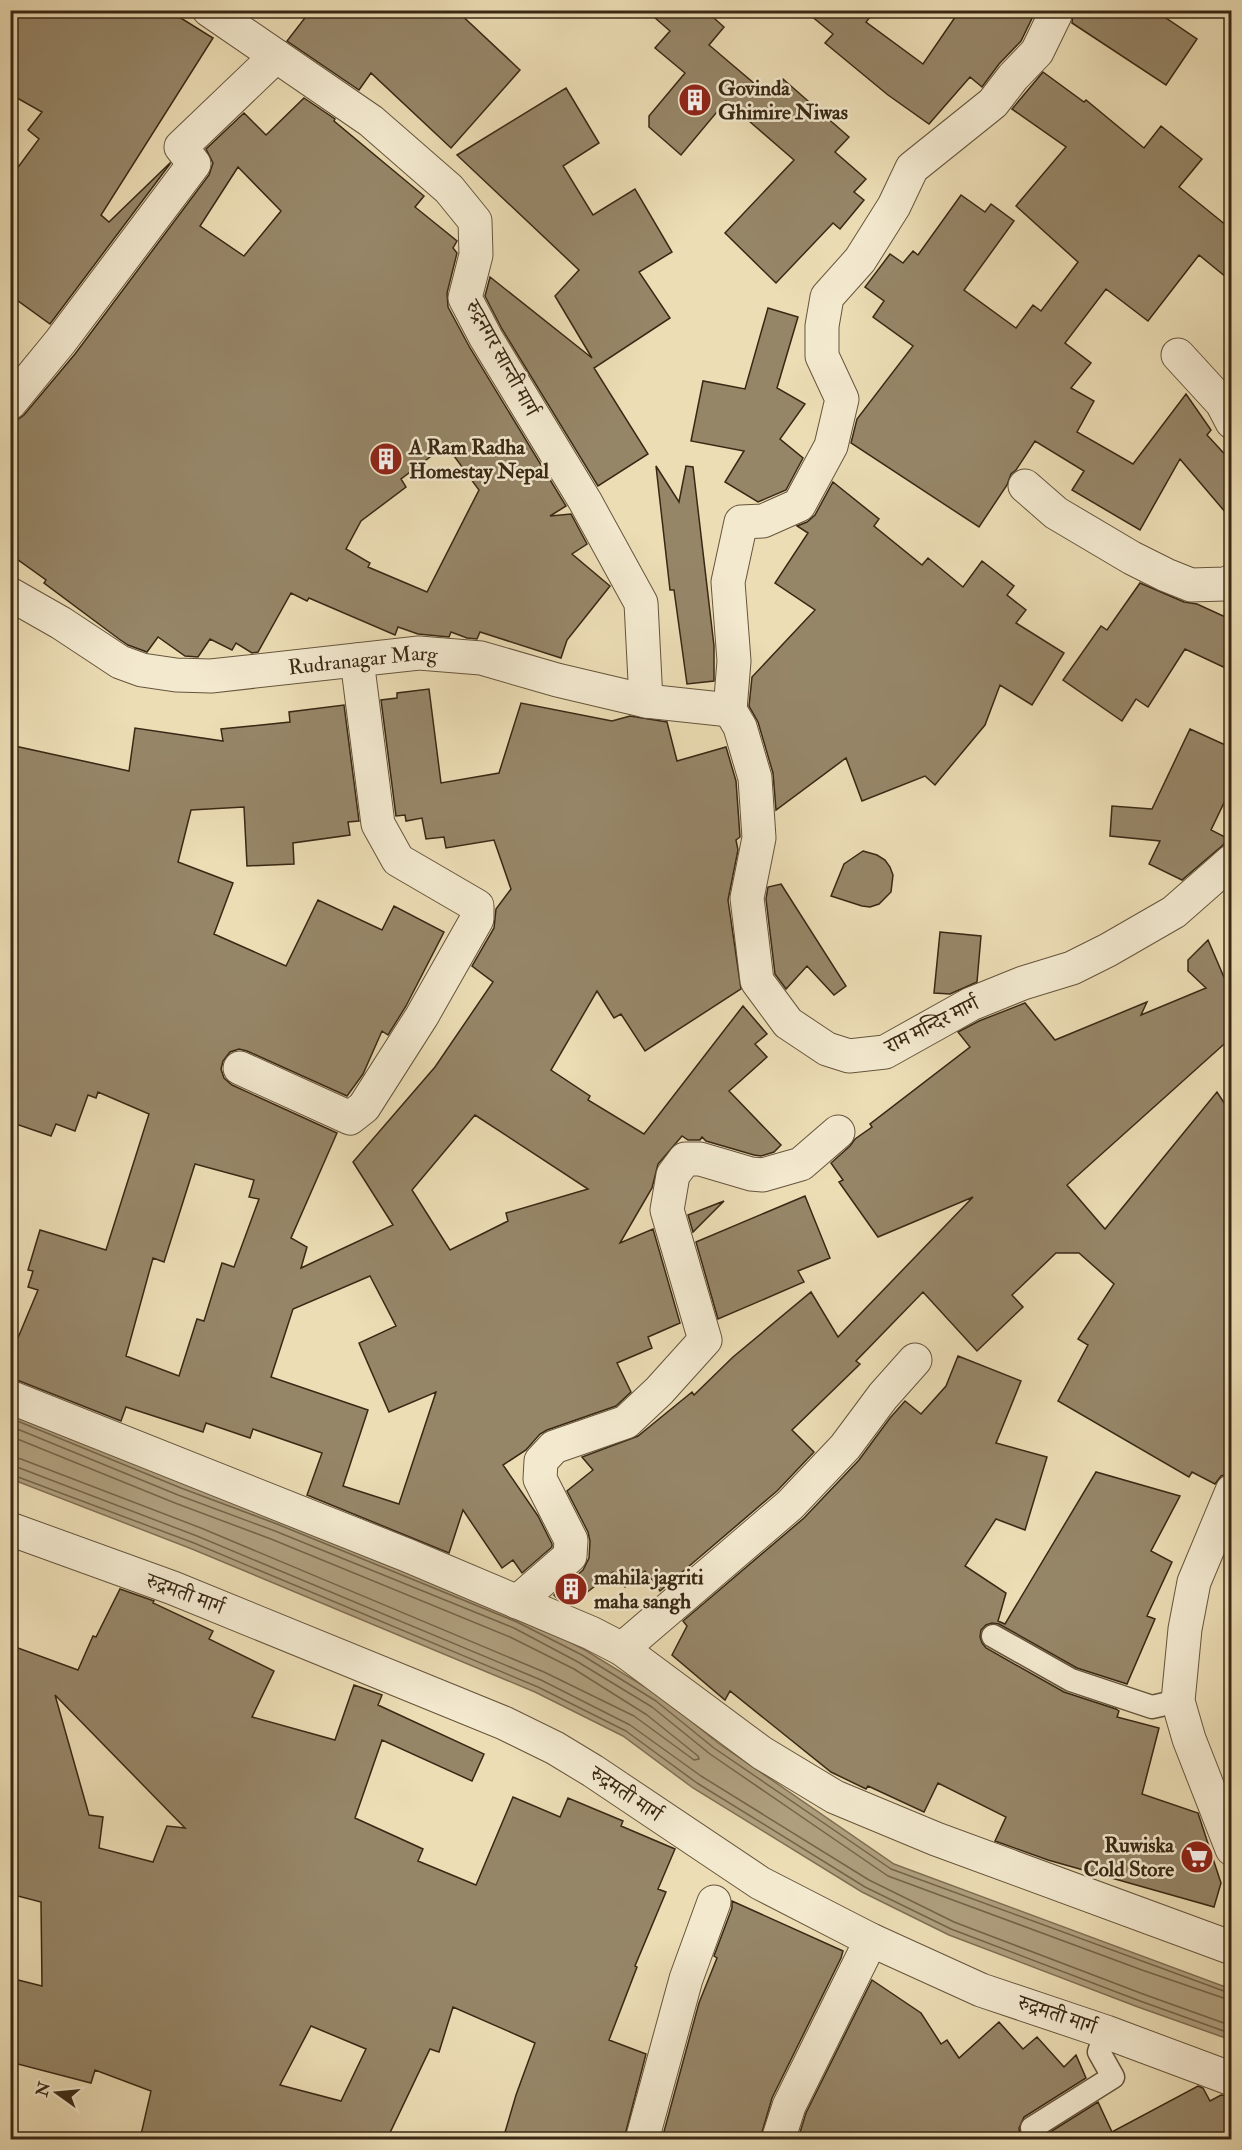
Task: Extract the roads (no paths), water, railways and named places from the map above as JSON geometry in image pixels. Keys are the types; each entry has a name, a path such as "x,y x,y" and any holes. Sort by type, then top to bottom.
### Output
{"street":[{"name":"रुद्रनगर सान्ती मार्ग","path":"209,10 371,121 449,189 475,221 476,255 465,298 486,338 585,501 641,603 646,701"},
{"path":"730,710 734,661 728,582 741,522 763,521 799,505 831,446 842,399 822,356 822,326 827,297 860,260 894,206 912,168 993,103 1012,77 1037,52 1056,12"},
{"path":"10,403 67,333 195,164 181,147 276,56"},
{"path":"1178,355 1222,403 1232,422"},
{"path":"1024,486 1056,513 1131,558 1166,575 1191,585 1225,584 1232,581"},
{"name":"Rudranagar Marg","path":"10,594 61,623 120,662 142,670 176,675 211,676 419,653 481,658 557,680 646,701 730,710"},
{"path":"240,1068 350,1118 364,1107 376,1089 422,1016 477,919 477,906 398,860 378,824 357,660"},
{"name":"राम मन्दिर मार्ग","path":"730,710 740,727 755,778 759,838 747,898 757,981 788,1023 827,1049 849,1056 885,1052 971,1004 1023,983 1072,968 1108,950 1174,912 1232,861"},
{"path":"517,1602 570,1556 571,1540 540,1479 541,1461 554,1447 626,1422 659,1391 705,1340 667,1210 673,1175 686,1159 700,1160 751,1174 763,1175 801,1164 838,1132"},
{"path":"622,1649 789,1505 845,1447 883,1396 915,1360"},
{"path":"10,1397 409,1556 591,1633 622,1649 762,1754 835,1797 936,1839 1232,1947"},
{"path":"1232,1491 1194,1582 1185,1629 1179,1701 1189,1738 1232,1849"},
{"name":"रुद्रमती मार्ग","path":"10,1529 173,1588 504,1723 555,1748 593,1771 760,1883 871,1940 981,1990 1106,2032 1232,2079"},
{"path":"642,2139 686,1979 714,1902"},
{"path":"778,2139 789,2106 871,1940"}],"lane":[{"path":"993,1636 1071,1680 1152,1707 1179,1701"},
{"path":"1032,2128 1113,2077 1099,2052 1106,2032"}],"water":[{"path":"10,1412 519,1616 585,1650 660,1696 718,1743 894,1864 1231,1989 1231,2040 949,1935 862,1892 693,1788 623,1736 535,1692 192,1549 11,1479"}],"place":[{"name":"Govinda Ghimire Niwas","path":"695,100"},
{"name":"A Ram Radha Homestay Nepal","path":"386,459"},
{"name":"mahila jagriti maha sangh","path":"571,1589"},
{"name":"Ruwiska Cold Store","path":"1197,1857"}]}
